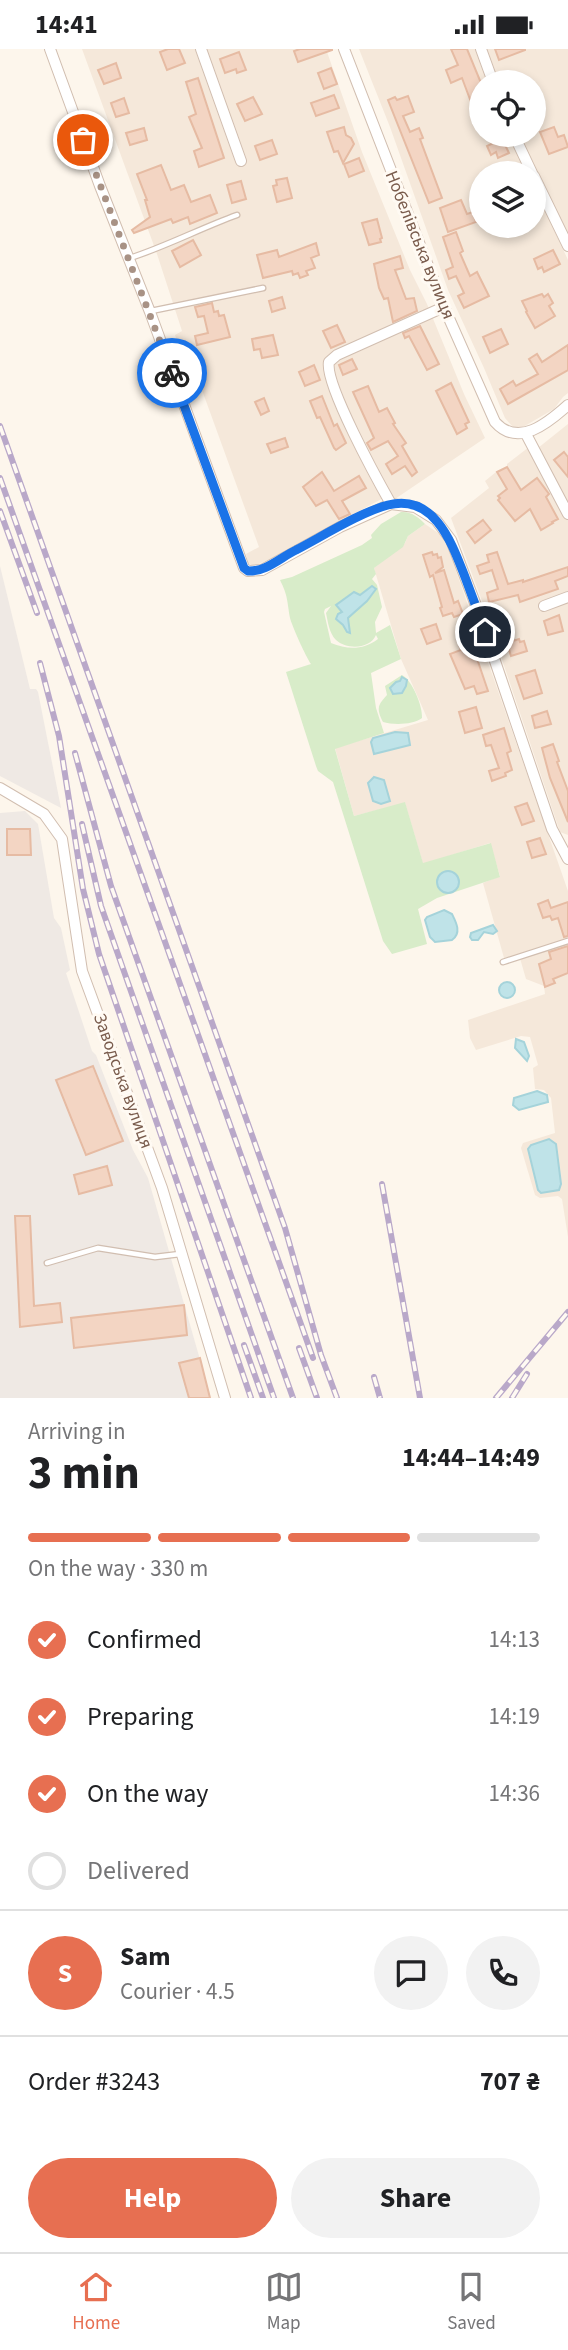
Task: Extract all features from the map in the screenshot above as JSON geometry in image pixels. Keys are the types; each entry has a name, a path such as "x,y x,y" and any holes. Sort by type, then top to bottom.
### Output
{"street":[{"path":"50,49 130,258 240,562 248,571 262,570 340,527 391,504 402,504 426,512 436,520 451,540 477,608 552,829 568,859"},
{"path":"201,49 241,161"},
{"name":"Нобелівська вулиця","path":"344,49 444,307 488,409 501,429 509,433 526,434"},
{"path":"481,49 489,70"},
{"path":"546,201 568,246"},
{"path":"391,504 368,462 328,373 329,362 337,355 444,307"},
{"path":"568,405 526,434 568,514"},
{"path":"544,606 568,597"},
{"name":"Заводська вулиця","path":"0,788 44,814 62,839 82,971 162,1188 225,1398"}],"lane":[{"path":"130,258 160,249 237,215"},
{"path":"150,312 263,288"},
{"path":"503,962 568,941"},
{"path":"47,1263 98,1248 155,1257 182,1254"}],"shaded area":[{"path":"82,49 326,49 362,152 410,270 485,438 395,499 389,495 270,559 254,566 248,563 246,554 259,547 186,346 179,347 175,335 182,331 157,254"},
{"path":"359,49 476,49 484,70 469,70 469,147 515,147 521,161 469,161 469,238 546,238 546,213 568,260 568,393 554,409 523,427 513,427 505,418 448,290"},
{"path":"486,49 568,49 568,239 546,192 546,161 531,161 525,147 546,147 546,70 494,70"},
{"path":"568,424 568,835 560,832 485,609 451,518 489,488 485,481 496,472 507,467 507,464 529,447 533,452"},
{"path":"425,524 441,535 448,548 568,891 568,1237 562,1199 558,1196 540,1198 535,1195 521,1148 523,1143 555,1133 551,1098 544,1090 535,1089 533,1068 538,1065 530,1037 521,1036 476,1050 470,1038 468,1020 545,994 544,986 526,979 519,955 504,958 483,883 500,876 490,843 423,864 405,803 354,816 335,748 428,720 401,659 374,568"},
{"path":"0,566 30,689 36,689 38,692 61,808 0,776"},
{"path":"25,811 38,824 54,918 61,928 70,970 66,973 92,1051 96,1055 133,1150 148,1178 211,1398 0,1398 0,813"}],"green space":[{"path":"404,512 414,515 425,524 408,536 403,547 374,568 376,574 372,579 377,585 382,607 375,622 376,633 390,625 401,659 371,673 376,708 384,733 335,749 354,816 405,802 423,863 491,843 500,877 437,898 418,909 427,944 392,954 383,941 333,782 318,771 286,672 311,664 291,622 280,580 362,545 372,538 371,535 381,524","holes":["331,606 326,613 332,634 341,643 352,647 369,643 376,635 378,639 367,645 355,648 331,643 324,612"]},
{"path":"402,675 416,694 422,718 403,724 383,722 379,710 387,695 385,686"}],"water":[{"path":"372,586 376,589 367,601 348,618 350,633 347,632 336,619 342,612 336,605 354,592 360,595"},
{"path":"402,677 407,680 406,686 402,693 393,694 390,688"},
{"path":"395,732 408,733 410,745 374,754 371,742 373,738"},
{"path":"374,777 384,780 390,801 381,804 373,801 368,783"},
{"path":"448,871 456,874 459,882 456,890 448,893 440,890 437,882 440,874"},
{"path":"444,910 452,914 457,934 452,940 435,942 430,937 425,920"},
{"path":"493,925 497,931 493,934 484,932 478,940 472,940 470,937 471,933"},
{"path":"504,982 510,982 515,990 513,996 504,998 499,993 499,987"},
{"path":"516,1039 524,1042 529,1056 527,1061 515,1048"},
{"path":"537,1091 547,1095 548,1102 519,1110 513,1105 514,1098"},
{"path":"549,1139 556,1144 561,1184 559,1190 541,1193 528,1149 531,1145"}],"building":[{"path":"179,49 185,63 167,70 160,52"},
{"path":"451,49 467,49 476,70 469,70 469,97 462,78 451,83 446,70 458,65"},
{"path":"495,49 525,49 525,50 499,60"},
{"path":"332,50 298,62 294,51"},
{"path":"239,52 246,70 237,73 236,69 225,73 220,59"},
{"path":"116,63 121,78 104,84 98,70"},
{"path":"331,68 337,84 324,89 318,73"},
{"path":"198,78 224,158 199,167 194,151 202,148 189,117 196,114 186,82"},
{"path":"334,95 339,108 316,116 311,103"},
{"path":"408,96 414,112 403,116 410,132 419,128 423,138 420,139 442,198 429,203 388,100"},
{"path":"253,97 262,114 245,121 237,104"},
{"path":"124,98 129,113 116,117 111,103"},
{"path":"344,127 346,135 354,144 343,163 338,151 334,152 327,132"},
{"path":"554,127 558,137 564,135 568,147 549,154 546,130"},
{"path":"144,128 147,140 130,145 126,133"},
{"path":"272,140 277,154 260,160 255,146"},
{"path":"487,147 506,147 509,153 498,158 496,152 491,155"},
{"path":"359,158 364,171 349,177 344,164"},
{"path":"161,165 171,190 184,185 191,202 210,195 217,213 190,224 188,217 173,223 171,219 134,233 132,230 150,217 137,174"},
{"path":"287,178 292,198 277,202 273,186 277,185 276,180"},
{"path":"241,181 246,199 232,203 227,185"},
{"path":"461,200 469,213 469,224 448,232 440,208"},
{"path":"377,219 381,242 369,245 362,223"},
{"path":"456,232 463,251 460,253 470,276 477,272 489,296 464,308 458,296 464,293 456,276 449,279 446,270 453,267 443,237"},
{"path":"193,240 201,255 180,267 172,251"},
{"path":"316,243 319,255 311,258 315,268 306,271 308,275 300,278 298,273 293,275 292,271 263,278 257,255 277,250 279,257"},
{"path":"553,250 560,264 544,272 542,267 538,269 534,259"},
{"path":"400,256 403,268 395,270 406,299 414,298 417,311 393,322 388,298 384,299 379,288 374,264"},
{"path":"542,294 544,297 548,294 553,303 549,306 555,316 535,328 522,301"},
{"path":"282,297 285,308 272,312 269,301"},
{"path":"212,303 214,312 218,311 219,316 224,315 230,337 197,345 195,336 208,333 204,316 198,317 195,307"},
{"path":"337,325 345,342 331,348 323,331"},
{"path":"420,326 439,364 427,370 409,336 405,338 403,333"},
{"path":"501,329 508,344 490,353 483,337"},
{"path":"273,335 278,355 262,358 260,349 254,350 252,339"},
{"path":"568,345 568,370 508,404 500,389 513,381 516,386 538,374 529,359 537,354 542,362"},
{"path":"352,359 357,369 343,375 339,365"},
{"path":"314,365 320,380 305,386 299,372"},
{"path":"451,383 469,422 465,424 467,428 457,434 436,391"},
{"path":"368,386 379,412 387,408 395,423 393,424 406,443 402,446 417,472 412,476 405,466 392,474 386,464 398,456 388,441 371,450 367,443 374,438 353,392"},
{"path":"322,396 334,426 337,424 346,443 336,450 310,401"},
{"path":"264,398 269,411 261,415 255,402"},
{"path":"285,438 288,447 271,453 267,444"},
{"path":"564,452 568,457 568,477 554,460"},
{"path":"507,467 521,490 537,478 549,494 546,497 558,519 541,530 530,509 515,521 498,500 498,496 507,489 497,472"},
{"path":"322,472 334,491 359,476 366,488 342,501 350,514 339,519 327,500 316,506 303,487"},
{"path":"483,520 491,530 475,543 467,532"},
{"path":"432,552 433,555 437,554 438,558 441,557 443,567 435,573 444,570 454,603 458,601 463,614 443,616 433,575 430,577 423,555"},
{"path":"497,552 508,584 523,582 568,567 568,576 555,581 558,589 520,602 518,595 489,602 487,593 498,589 492,570 480,574 477,566 489,562 487,555"},
{"path":"559,615 563,631 548,635 544,621"},
{"path":"436,624 441,639 427,644 421,629"},
{"path":"519,639 520,642 524,641 527,651 511,656 507,643"},
{"path":"471,641 488,691 477,694 474,686 465,689 450,654 461,650 459,645"},
{"path":"535,670 542,693 524,699 516,676"},
{"path":"476,707 482,728 465,733 459,712"},
{"path":"547,711 551,724 535,728 532,716"},
{"path":"504,728 511,751 507,753 512,770 505,773 506,776 492,781 489,771 499,768 491,745 486,746 483,735"},
{"path":"553,744 568,791 568,822 550,778 542,748"},
{"path":"527,803 534,821 522,825 515,807"},
{"path":"7,829 30,829 31,855 7,855"},
{"path":"540,838 546,854 532,858 527,842"},
{"path":"548,900 551,908 568,902 568,936 564,937 558,918 543,918 538,904"},
{"path":"568,946 568,973 553,979 555,983 545,987 539,964 551,959 549,952"},
{"path":"93,1066 123,1141 86,1155 56,1080"},
{"path":"107,1166 112,1185 79,1194 74,1175"},
{"path":"15,1216 30,1216 34,1306 60,1303 62,1322 20,1327"},
{"path":"184,1305 187,1335 74,1348 71,1318"},
{"path":"200,1358 210,1398 189,1398 179,1363"}],"railway":[{"path":"0,426 285,1228 321,1355 337,1398"},
{"path":"0,478 313,1358"},
{"path":"0,511 37,613"},
{"path":"40,663 59,736 83,889 99,954 251,1398"},
{"path":"75,753 111,886 293,1398"},
{"path":"82,824 101,906 274,1398"},
{"path":"382,1184 420,1398"},
{"path":"496,1398 568,1312"},
{"path":"244,1345 263,1398"},
{"path":"299,1348 317,1398"},
{"path":"512,1398 527,1374"},
{"path":"374,1377 380,1398"}],"way so far":[{"path":"83,140 172,373"}],"route":[{"path":"172,373 244,568 255,572 262,570 381,507 391,504 415,507 426,512 446,531 485,632"}]}
